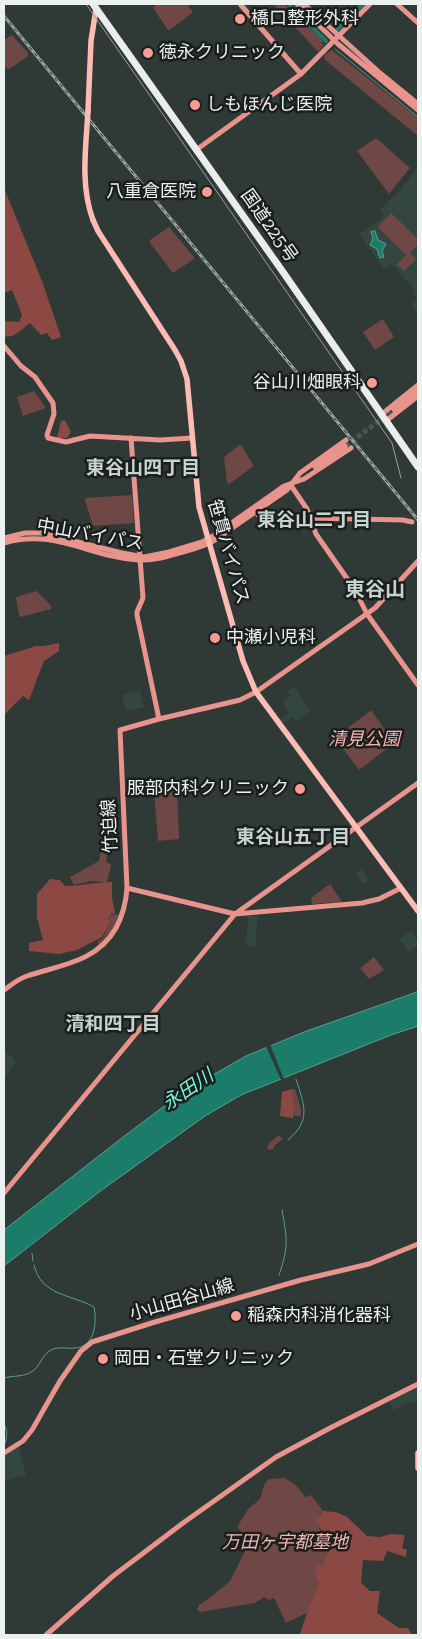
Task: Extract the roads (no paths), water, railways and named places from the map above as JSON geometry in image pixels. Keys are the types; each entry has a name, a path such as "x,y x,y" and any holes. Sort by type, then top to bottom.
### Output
{"highway":[{"name":"国道225号","path":"95,6 418,467"}],"main road":[{"name":"笹貫バイパス","path":"95,6 85,183 87,200 98,231 182,361 187,379 197,499 243,660 256,692 418,911"},
{"path":"418,1454 418,1468"}],"street":[{"path":"240,4 301,74"},
{"path":"297,4 418,104"},
{"path":"304,4 337,38 418,110"},
{"path":"196,150 301,74 370,4"},
{"path":"397,4 418,23"},
{"path":"4,346 23,368 34,376 53,403 54,414 47,434 48,438 66,442 90,436 160,440 192,438"},
{"path":"382,414 418,385"},
{"path":"394,410 418,390"},
{"path":"386,421 418,396"},
{"path":"131,438 143,598 136,612 159,719"},
{"path":"348,444 290,484 307,509 316,534 355,590 368,614 418,685"},
{"name":"中山バイパス","path":"209,541 284,486 290,484"},
{"name":"中山バイパス","path":"4,543 25,538 49,539 114,556 140,558 157,555 209,541 256,512 287,490 290,484"},
{"path":"256,512 259,516 264,517 404,520 412,522"},
{"name":"中山バイパス","path":"4,538 25,533 41,533 140,558"},
{"name":"竹迫線","path":"4,990 26,976 74,962 100,948 109,939 123,914 127,888 119,733 122,729 240,700 256,692 368,614 418,561"},
{"path":"4,1193 234,914 418,783"},
{"path":"127,888 234,914 362,903 379,899 401,888"},
{"name":"小山田谷山線","path":"4,1453 20,1443 32,1430 60,1381 81,1350 92,1342 301,1280 362,1266 418,1244"},
{"path":"46,1635 113,1576 167,1534 276,1457 418,1384"}],"water":[{"path":"375,231 378,240 386,244 382,251 384,257 380,258 377,249 370,245 373,238 371,232"},
{"name":"永田川","path":"418,992 418,1026 241,1095 205,1116 99,1192 4,1266 4,1230 183,1092 246,1056 304,1032"}],"waterway":[{"path":"289,4 326,41"},
{"path":"338,29 363,4"},
{"path":"335,49 418,117"},
{"path":"288,1140 296,1133 303,1119 304,1112 302,1097 296,1079"},
{"path":"279,1275 286,1242 282,1210"},
{"path":"32,1253 33,1261"},
{"path":"4,1378 30,1373 51,1350 82,1347 91,1339 95,1326 94,1307 50,1288 43,1283 34,1265"},
{"path":"4,1424 7,1435 4,1446"}],"tunnel":[{"path":"345,446 394,410"}],"tram line":[{"path":"86,4 392,443 401,478"}],"railway":[{"path":"4,16 418,520"}],"place":[{"name":"橋口整形外科","path":"240,19"},
{"name":"徳永クリニック","path":"148,53"},
{"name":"しもほんじ医院","path":"195,105"},
{"name":"八重倉医院","path":"207,192"},
{"name":"谷山川畑眼科","path":"372,383"},
{"name":"中瀬小児科","path":"215,638"},
{"name":"服部内科クリニック","path":"300,789"},
{"name":"稲森内科消化器科","path":"236,1316"},
{"name":"岡田・石堂クリニック","path":"103,1359"}],"district":[{"name":"東谷山四丁目","path":"143,468"},
{"name":"東谷山二丁目","path":"314,520"},
{"name":"東谷山","path":"375,590"},
{"name":"東谷山五丁目","path":"293,837"},
{"name":"清和四丁目","path":"113,1024"}],"park label":[{"name":"清見公園","path":"364,740"},
{"name":"万田ヶ宇都墓地","path":"285,1543"}]}
